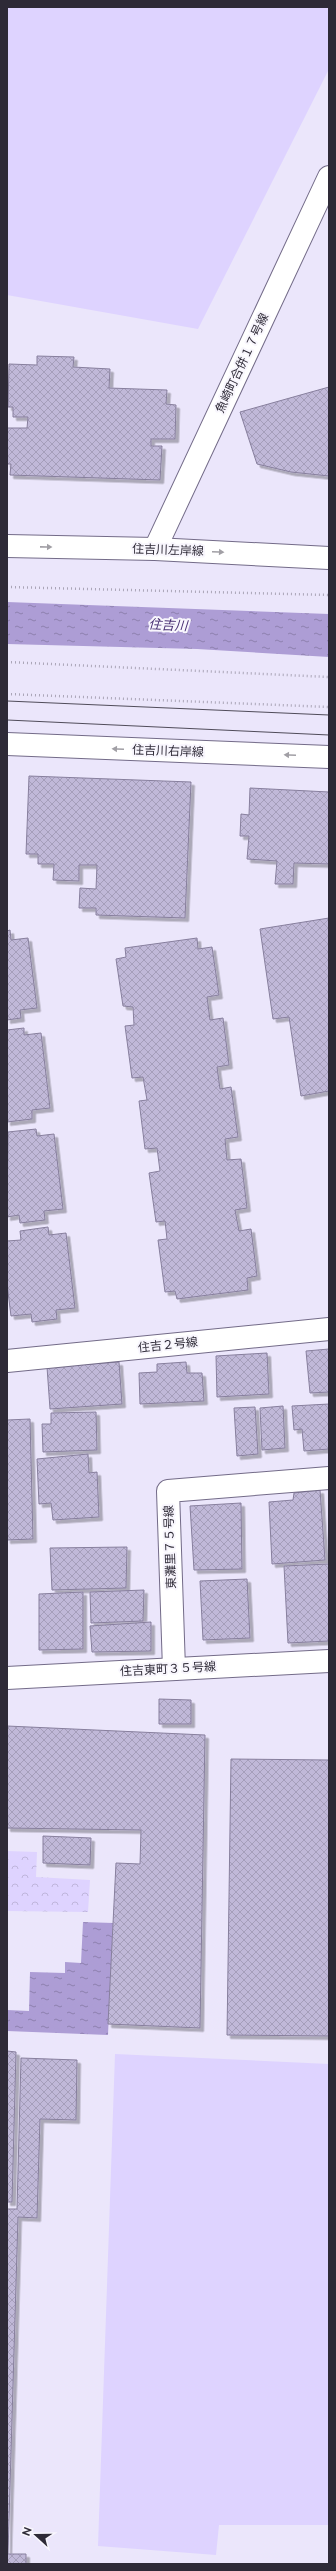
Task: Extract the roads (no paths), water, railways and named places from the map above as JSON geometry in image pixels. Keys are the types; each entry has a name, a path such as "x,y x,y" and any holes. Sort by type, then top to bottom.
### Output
{"street":[{"name":"魚崎町合併１７号線","path":"155,549 329,177"},
{"name":"住吉川左岸線","path":"7,546 155,549 329,558"},
{"name":"住吉川右岸線","path":"7,744 329,757"},
{"name":"住吉２号線","path":"7,1361 329,1330"},
{"name":"東灘里７５号線","path":"174,1669 168,1491 329,1478"},
{"name":"住吉東町３５号線","path":"7,1678 329,1661"}],"water":[{"name":"住吉川","path":"7,602 329,614 329,657 197,649 7,644"},
{"path":"83,1922 113,1923 108,2035 7,2031 7,2010 29,2011 30,1972 65,1973 65,1962 81,1963"}],"tram line":[{"path":"7,701 329,715"},
{"path":"7,720 329,735"}]}
